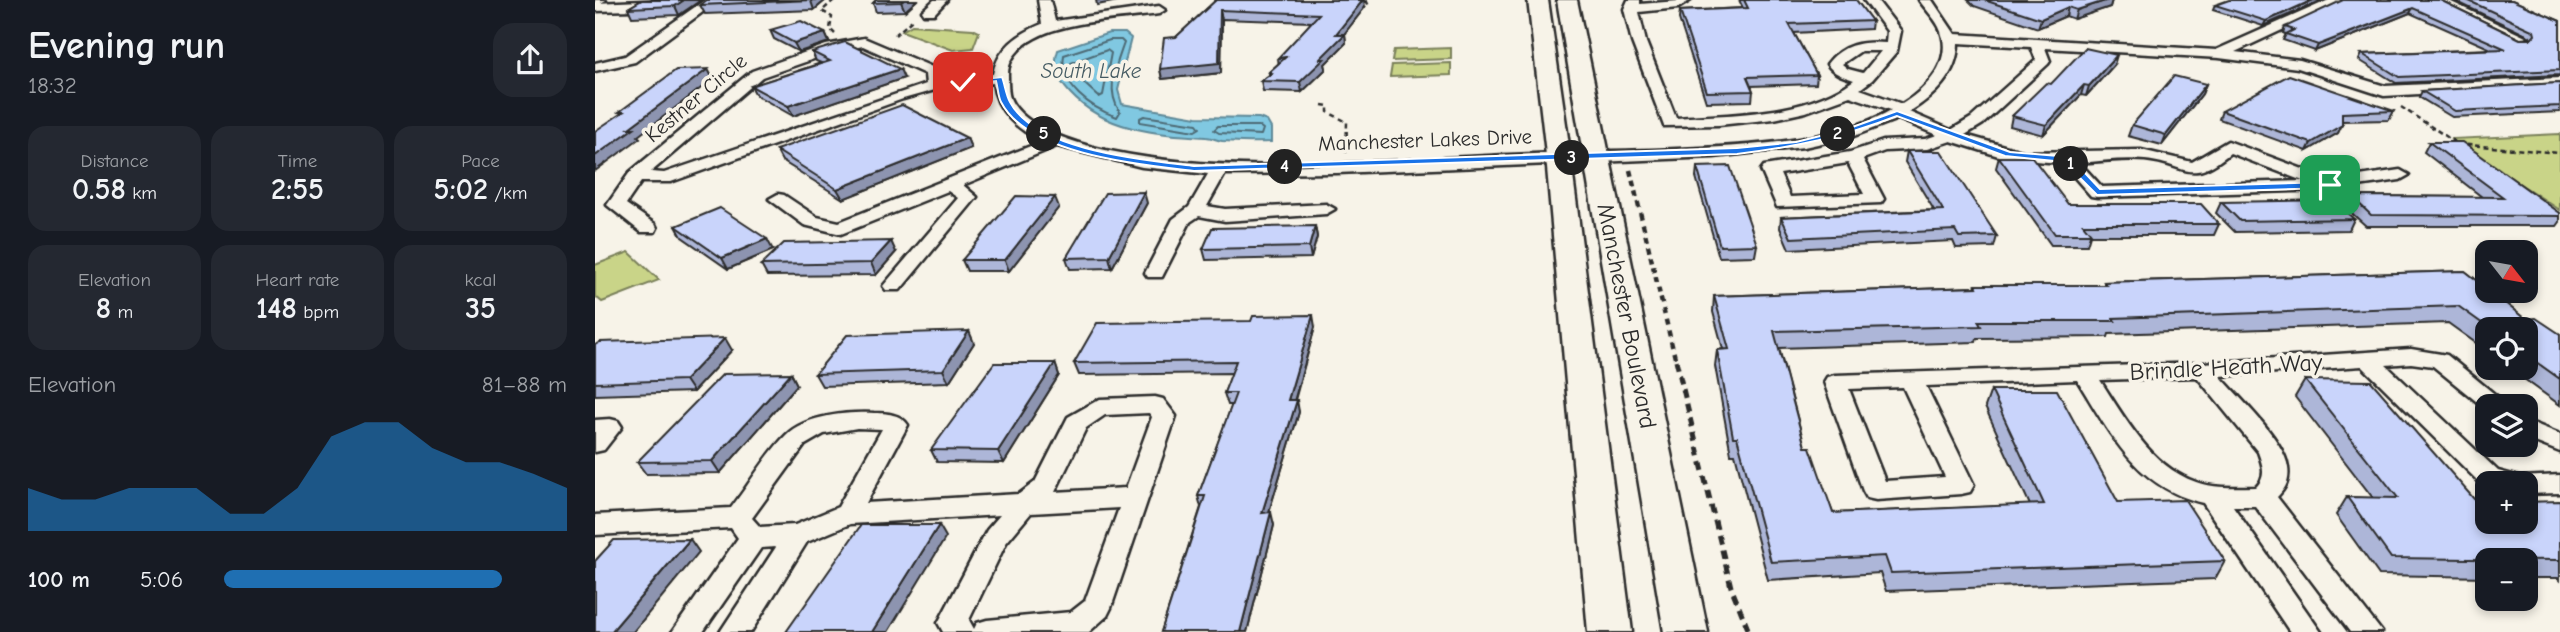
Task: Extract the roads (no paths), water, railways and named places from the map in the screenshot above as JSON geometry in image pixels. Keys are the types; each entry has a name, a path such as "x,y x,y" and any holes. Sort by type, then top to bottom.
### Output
{"main road":[{"name":"Manchester Boulevard","path":"1538,0 1559,158 1610,632"},
{"name":"Manchester Boulevard","path":"1567,0 1685,632"}],"street":[{"path":"595,7 633,6 657,0"},
{"path":"595,67 630,59 713,0"},
{"path":"929,11 941,0"},
{"path":"1044,0 1049,27"},
{"path":"1685,0 1678,4 1632,4 1643,60 1670,123 1737,118 1808,108 1843,92 1865,78 1892,48 1894,31 1870,0"},
{"path":"1925,0 1945,23 1951,38 2218,54 2300,64 2384,92 2560,82"},
{"path":"2218,54 2340,0"},
{"path":"2436,0 2523,39"},
{"path":"999,78 1006,55 1015,44 1049,27 1159,10"},
{"name":"Manchester Lakes Drive","path":"999,78 1005,101 1027,125 1056,141 1115,159 1219,170 1597,157 1776,147 1847,132 1897,112 1926,94 1939,82 1951,54 1951,38"},
{"name":"Kestner Circle","path":"648,228 616,205 636,176 757,74 831,47 864,42 932,72 934,86"},
{"path":"1853,157 1875,199 1783,204 1770,170 1853,157 1883,146 1927,144 1954,135 1977,121 2043,61 2036,43"},
{"path":"1865,78 1843,72 1834,64 1844,52 1866,45 1892,48"},
{"name":"Kestner Circle","path":"636,176 665,178 934,86 999,78"},
{"path":"1843,92 2008,154 2067,159 2144,155 2190,169 2207,165 2228,146 2330,185"},
{"path":"778,199 811,222 841,228 1056,141"},
{"path":"2067,159 2097,192 2330,185 2400,175"},
{"path":"1155,273 1182,219 1196,210 1219,170"},
{"path":"893,286 968,197 949,183"},
{"path":"1196,210 1225,215 1326,209"},
{"name":"Brindle Heath Way","path":"1911,379 1961,485 1876,491 1835,382 1911,379 2084,373 2203,370 2411,356 2439,360 2482,394"},
{"path":"2367,359 2482,471"},
{"path":"2203,370 2269,449 2276,467 2275,482 2262,497 2367,632"},
{"name":"Brindle Heath Way","path":"2084,373 2143,461 2177,484 2212,496 2262,497"},
{"path":"961,632 953,623 996,537 1023,505 1045,488 1076,423 1100,407 1155,405 1164,416 1097,608 1078,624 987,632"},
{"path":"688,632 796,439 818,426 857,420 886,421 896,425 847,514"},
{"path":"595,428 610,427 595,444"},
{"path":"2538,434 2560,444"},
{"path":"2538,485 2560,484"},
{"path":"2212,496 2306,632"},
{"path":"595,525 745,528 798,535 847,514 1136,497"},
{"path":"735,632 798,535"}],"water":[{"name":"South Lake","path":"1109,33 1125,33 1131,38 1118,90 1122,104 1197,117 1259,118 1267,121 1271,128 1271,142 1222,141 1208,137 1151,132 1115,123 1084,106 1059,78 1056,68 1058,50"}]}
